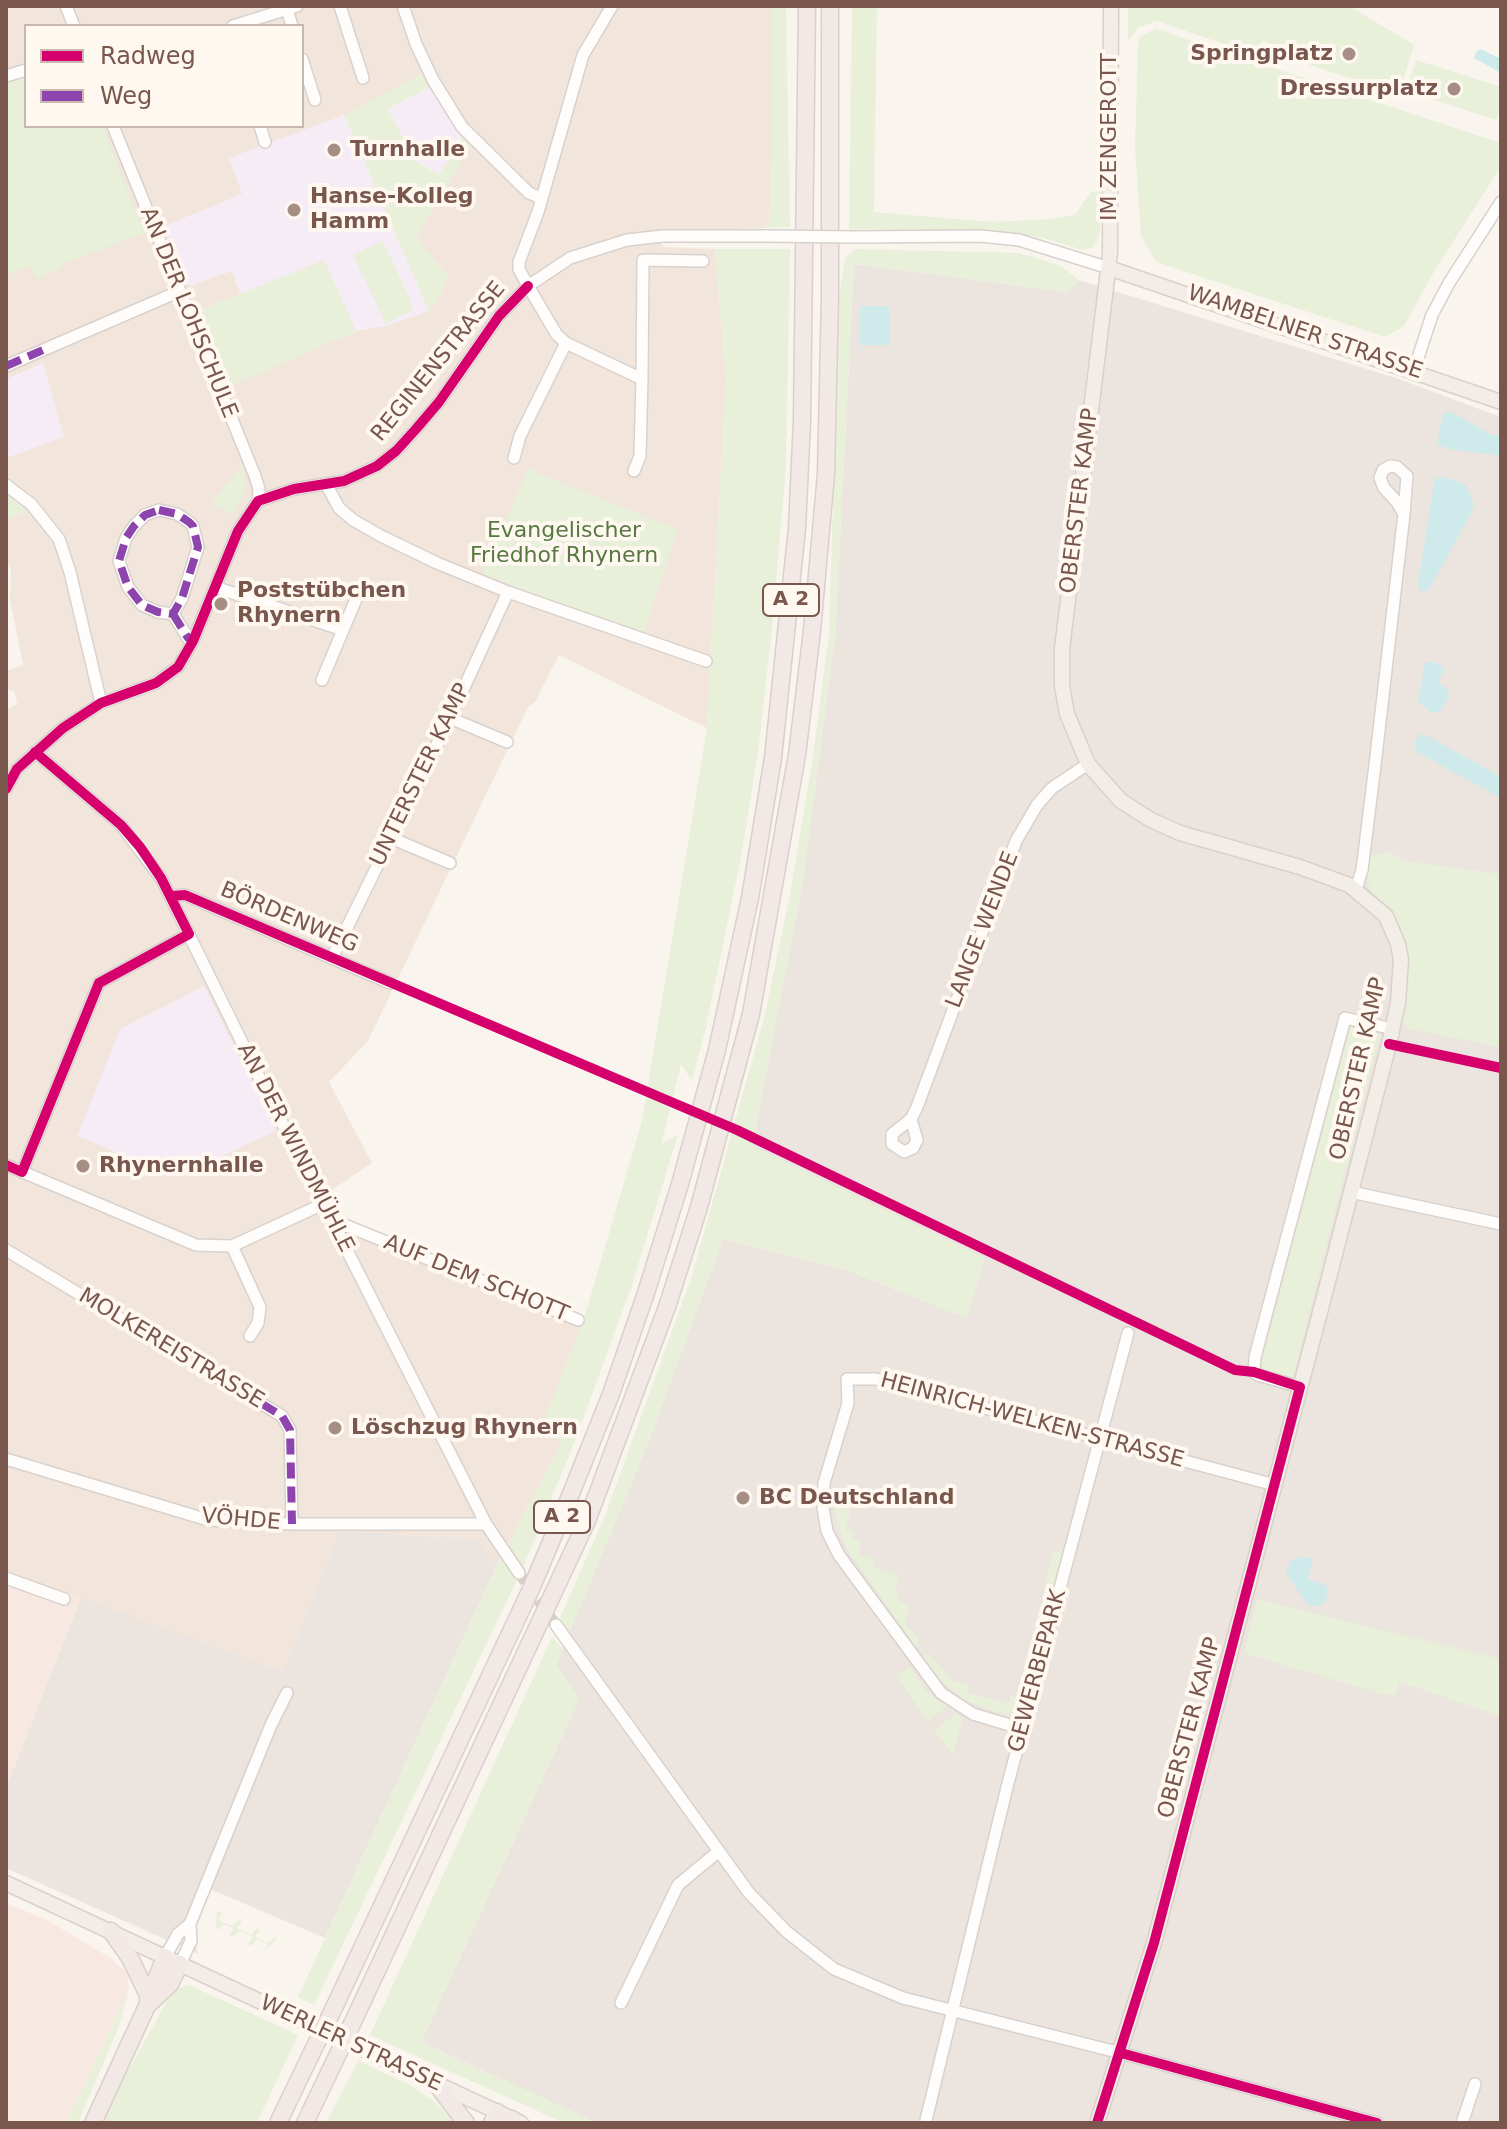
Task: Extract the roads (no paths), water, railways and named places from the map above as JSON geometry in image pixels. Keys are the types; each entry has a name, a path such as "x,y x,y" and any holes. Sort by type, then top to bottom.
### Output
{"highway":[{"name":"A 2","path":"278,2123 531,1589 566,1506 611,1394 646,1293 717,1050 750,898 773,758 797,528 802,421 807,6"},
{"name":"A 2","path":"305,2123 587,1521 667,1307 699,1207 751,1014 797,755 825,490 830,296 830,6"},
{"path":"111,1931 130,1958 148,2001"},
{"path":"93,2123 148,2001 172,1960"},
{"path":"437,2085 466,2123"}],"main road":[{"name":"IM ZENGEROTT","path":"1109,268 1111,6"},
{"name":"WAMBELNER STRASSE","path":"1109,268 1501,402"},
{"name":"OBERSTER KAMP","path":"1097,2123 1121,2053 1168,1891 1393,1029 1401,978 1398,944 1386,916 1356,889 1325,874 1190,836 1151,820 1121,801 1088,764 1067,714 1062,686 1062,649 1109,268"},
{"name":"WERLER STRASSE","path":"6,1883 506,2120"}],"street":[{"path":"340,6 363,78"},
{"path":"403,6 433,80 462,127 529,193 541,198"},
{"path":"612,6 583,55 519,269 550,326 566,343 642,379"},
{"path":"240,24 292,8"},
{"path":"304,65 315,100"},
{"name":"AN DER LOHSCHULE","path":"114,128 255,476 259,489 258,501"},
{"path":"261,128 265,142"},
{"path":"1414,370 1432,315 1501,202"},
{"name":"REGINENSTRASSE","path":"258,501 294,489 363,475 396,451 439,402 499,316 528,286 570,258 627,240 663,236 981,236 1019,240 1109,268"},
{"path":"634,471 640,456 643,260 703,261"},
{"path":"6,366 180,291"},
{"path":"514,458 520,436 566,343"},
{"path":"326,484 339,508 372,531 437,563 508,592 706,661"},
{"path":"6,485 31,504 59,539 70,572 101,703"},
{"path":"6,787 11,776 63,728 101,703 149,686 167,676 182,661 240,525 258,501"},
{"path":"159,510 177,514 189,522 193,526 198,547 182,598 173,614 142,605 128,587 119,561 126,538 134,526 145,515 159,510"},
{"path":"1356,889 1362,870 1404,514"},
{"path":"215,587 343,630"},
{"path":"322,680 359,592"},
{"name":"UNTERSTER KAMP","path":"332,958 508,592"},
{"path":"173,614 193,641"},
{"path":"450,718 507,742"},
{"name":"AN DER WINDMÜHLE","path":"35,752 121,825 148,858 171,896 330,1219 486,1524 519,1573"},
{"name":"LANGE WENDE","path":"911,1119 1016,841 1037,805 1052,788 1088,764"},
{"path":"391,838 450,863"},
{"name":"BÖRDENWEG","path":"171,896 185,895 390,983"},
{"path":"22,1172 95,988 103,979 189,934"},
{"name":"OBERSTER KAMP","path":"1300,1387 1258,1375 1254,1372 1255,1357 1345,1018 1393,1029"},
{"path":"6,1165 196,1245 232,1246 323,1204"},
{"path":"1351,1192 1501,1224"},
{"name":"AUF DEM SCHOTT","path":"330,1219 578,1320"},
{"path":"232,1246 260,1307 258,1323 250,1336"},
{"name":"MOLKEREISTRASSE","path":"6,1250 282,1416 290,1430 292,1524"},
{"name":"GEWERBEPARK","path":"926,2120 1023,1729 1128,1333"},
{"name":"HEINRICH-WELKEN-STRASSE","path":"1023,1729 973,1714 941,1693 839,1555 827,1531 823,1508 824,1483 848,1403 847,1379 876,1379 1275,1485"},
{"name":"VÖHDE","path":"6,1459 208,1520 292,1524 486,1524"},
{"path":"6,1578 64,1599"},
{"path":"556,1625 749,1893 787,1932 834,1969 903,1998 1121,2053 1377,2123"},
{"path":"172,1960 178,1934 190,1924 287,1693"},
{"path":"621,2003 678,1885 719,1851"},
{"path":"1462,2123 1475,2084"}],"water":[{"path":"1481,49 1501,59 1501,73 1474,58"},
{"path":"860,306 889,306 889,345 860,345"},
{"path":"1451,412 1501,437 1501,456 1449,449 1437,444 1443,413"},
{"path":"1446,477 1466,485 1474,504 1428,591 1420,591 1418,584 1435,478"},
{"path":"1425,662 1434,662 1445,668 1438,683 1446,688 1449,696 1440,712 1430,712 1418,702"},
{"path":"1422,733 1501,777 1501,798 1417,752 1414,743"},
{"path":"1298,1557 1313,1558 1308,1579 1326,1585 1328,1593 1325,1602 1319,1606 1311,1606 1304,1600 1286,1573 1290,1562"}],"tunnel":[{"path":"519,1573 556,1625"}],"place":[{"name":"Springplatz","path":"1349,54"},
{"name":"Dressurplatz","path":"1454,89"},
{"name":"Turnhalle","path":"334,150"},
{"name":"Hanse-Kolleg Hamm","path":"294,210"},
{"name":"Poststübchen Rhynern","path":"221,604"},
{"name":"Rhynernhalle","path":"83,1166"},
{"name":"Löschzug Rhynern","path":"335,1428"},
{"name":"BC Deutschland","path":"743,1498"}],"park label":[{"name":"Evangelischer Friedhof Rhynern","path":"564,544"}]}
